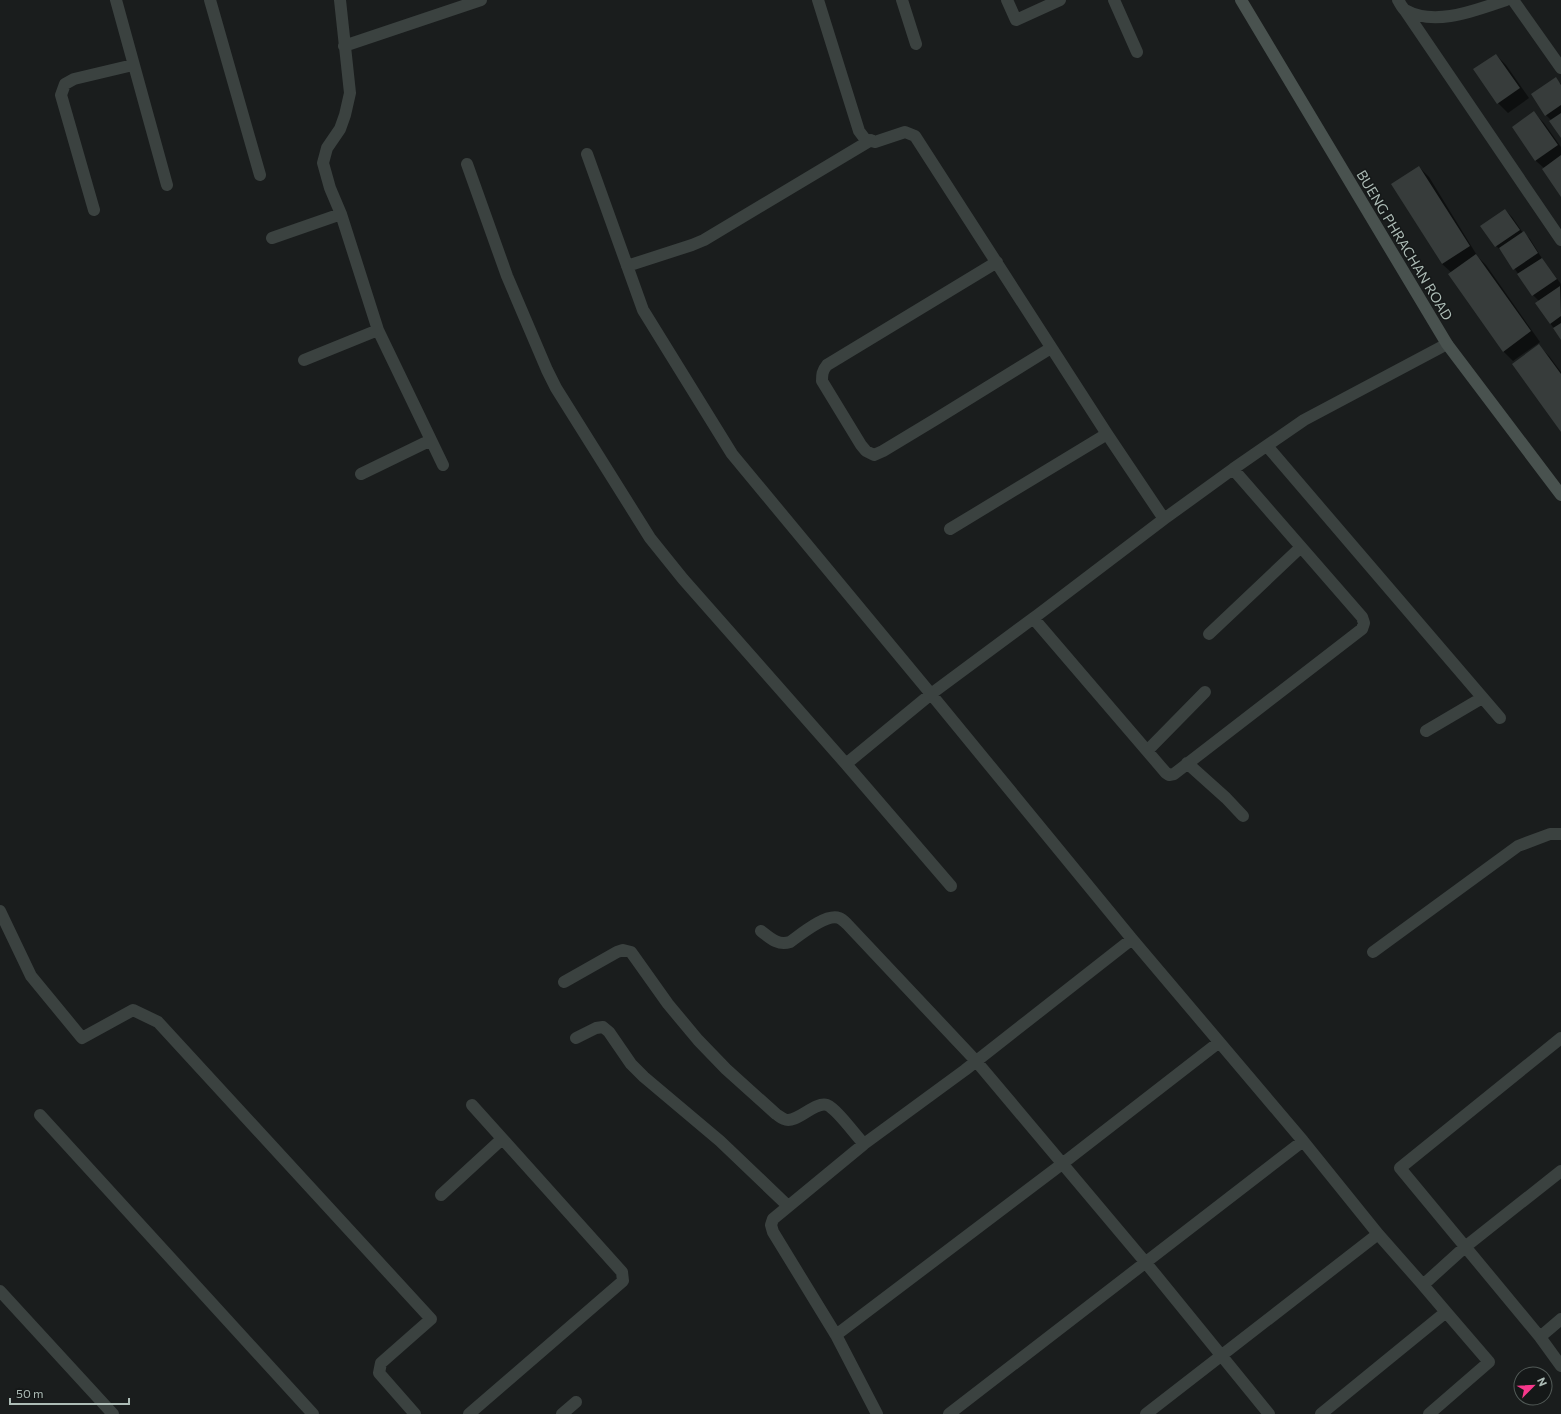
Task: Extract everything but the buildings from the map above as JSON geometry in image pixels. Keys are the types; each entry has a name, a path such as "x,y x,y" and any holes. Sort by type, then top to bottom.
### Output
{"street":[{"path":"116,0 128,39 133,65 167,185"},
{"path":"210,0 260,175"},
{"path":"340,0 350,93 346,115 340,129 327,148 323,163 378,330 443,465"},
{"path":"344,46 481,0"},
{"path":"818,0 859,131 865,139 875,142 905,132 915,136 1051,348 1164,519"},
{"path":"902,0 916,44"},
{"path":"1007,0 1016,20 1060,0"},
{"path":"1114,0 1137,52"},
{"name":"BUENG PHRACHAN ROAD","path":"1241,0 1447,344 1561,495"},
{"path":"1401,5 1428,18 1466,14 1506,0"},
{"path":"1513,0 1561,68"},
{"path":"1401,5 1561,240"},
{"path":"94,210 61,96 65,84 74,79 133,65"},
{"path":"627,266 704,240 871,140"},
{"path":"587,154 643,310 732,454 1132,940 1218,1043 1303,1141 1378,1234 1488,1362 1429,1414"},
{"path":"467,164 507,276 546,370 650,538 683,579 951,886"},
{"path":"272,238 341,214"},
{"path":"997,262 825,368 822,373 822,382 861,445 866,451 874,454 883,451 1051,348"},
{"path":"304,360 378,330"},
{"path":"846,764 931,694 1034,619 1164,519 1233,469 1304,420 1447,344"},
{"path":"950,529 1107,434"},
{"path":"362,474 431,440"},
{"path":"1267,446 1500,718"},
{"path":"1034,619 1147,751 1169,775 1174,774 1362,629 1364,623 1362,617 1233,469"},
{"path":"1209,634 1301,547"},
{"path":"1147,751 1205,692"},
{"path":"1426,731 1482,698"},
{"path":"1188,763 1243,816"},
{"path":"1373,952 1518,846 1550,834 1561,834"},
{"path":"0,912 31,976 82,1038 133,1010 158,1022 431,1319 381,1363 379,1373 415,1414"},
{"path":"761,931 778,943 784,944 790,942 824,920 839,918 847,924 976,1061 1146,1263 1268,1414"},
{"path":"877,1414 836,1334 773,1232 771,1225 773,1219 864,1144 976,1061 1132,940"},
{"path":"564,982 617,952 623,950 631,952 668,1004 698,1040 726,1069 776,1114 784,1120 791,1120 820,1105 827,1105 835,1111 864,1144"},
{"path":"576,1038 596,1028 603,1027 609,1032 631,1064 644,1078 720,1141 788,1206"},
{"path":"1561,1038 1400,1168 1540,1337 1561,1366"},
{"path":"836,1334 1062,1164 1218,1043"},
{"path":"469,1414 623,1281 622,1272 472,1105"},
{"path":"40,1115 313,1414"},
{"path":"442,1196 502,1139"},
{"path":"949,1414 1303,1141"},
{"path":"1423,1285 1466,1247 1561,1171"},
{"path":"1146,1414 1378,1234"},
{"path":"0,1291 113,1414"},
{"path":"1321,1414 1446,1312"},
{"path":"1540,1337 1561,1319"},
{"path":"562,1414 576,1402"}]}
